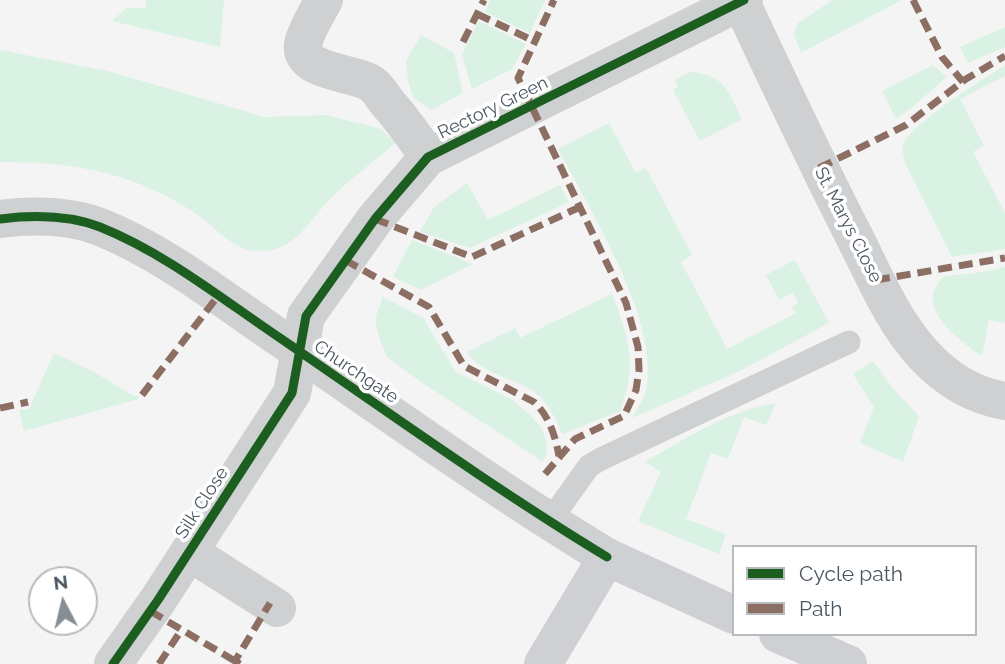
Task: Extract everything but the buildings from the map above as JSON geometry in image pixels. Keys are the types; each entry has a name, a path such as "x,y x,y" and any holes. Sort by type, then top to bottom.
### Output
{"main road":[{"path":"543,664 607,557 732,614"},
{"path":"783,636 843,662"},
{"path":"791,664 843,662"}],"street":[{"path":"324,0 303,44 304,53 322,69 342,72 372,84 409,127 428,157"},
{"name":"Rectory Green","path":"298,351 306,316 375,219 428,157 743,1"},
{"name":"St. Marys Close","path":"743,1 851,230 909,338 957,385 971,393 1005,401"},
{"name":"Churchgate","path":"0,219 36,216 74,220 99,227 180,269 549,522 607,557"},
{"name":"Silk Close","path":"113,664 158,600 292,393 298,351"},
{"name":"Silk Close","path":"189,552 277,608"}],"lane":[{"path":"549,522 589,466 849,342"}],"green space":[{"path":"146,0 224,0 220,47 112,21 126,8 146,8"},
{"path":"490,0 545,0 530,33 485,12"},
{"path":"833,0 900,1 801,53 794,34 798,23"},
{"path":"479,21 526,44 512,69 472,89 462,54"},
{"path":"1005,27 1005,47 968,63 960,47"},
{"path":"421,35 454,53 463,93 431,110 413,97 408,81 406,61"},
{"path":"0,50 111,72 265,117 325,115 379,128 396,142 339,191 305,229 282,247 257,251 245,249 175,201 128,180 78,167 0,162"},
{"path":"933,65 947,77 896,119 882,91"},
{"path":"1005,65 1005,76 960,99 984,146 973,152 1005,213 1005,249 952,257 905,163 903,146 908,137 932,114"},
{"path":"690,72 718,80 728,92 742,119 700,141 673,90 678,86 675,80"},
{"path":"609,123 636,173 646,168 692,255 681,262 727,349 796,313 792,307 798,303 793,293 779,300 766,275 795,260 829,323 738,372 632,418 646,389 648,362 643,332 619,266 558,149"},
{"path":"467,183 488,220 560,185 569,202 470,248 420,232 434,207"},
{"path":"412,240 473,264 421,290 393,277"},
{"path":"1005,267 1005,323 989,320 982,356 958,338 943,322 933,304 934,293 944,276"},
{"path":"612,294 627,338 630,365 626,395 620,411 562,434 550,409 539,396 521,384 482,366 467,352 515,328 520,338"},
{"path":"383,297 423,318 456,372 513,400 530,415 541,427 546,441 547,456 542,461 387,357 375,319"},
{"path":"54,353 92,371 136,397 138,394 139,399 24,431 19,410 29,409"},
{"path":"873,361 895,391 919,416 903,462 860,443 874,407 853,374"},
{"path":"776,403 766,425 744,417 728,459 711,453 686,519 726,534 719,554 638,521 661,472 645,462 724,419"}],"marked path":[{"path":"463,42 484,0"},
{"path":"545,474 575,439 624,416 636,390 639,370 638,347 626,303 518,78 554,0"},
{"path":"913,0 942,57 963,82"},
{"path":"477,14 534,41"},
{"path":"819,168 906,125 966,79 1005,56"},
{"path":"375,219 472,257 580,207"},
{"path":"876,280 1005,258"},
{"path":"345,260 429,307 464,366 534,402 551,426 559,456"},
{"path":"142,395 218,296"},
{"path":"0,408 28,402"},
{"path":"240,664 235,661 270,603"},
{"path":"150,611 235,661"},
{"path":"159,664 182,629"}],"cycle path":[{"path":"113,664 158,600 292,393 306,316 375,219 428,157 744,0"},
{"path":"0,219 38,217 76,220 100,227 147,250 215,293 483,477 607,557"}]}
